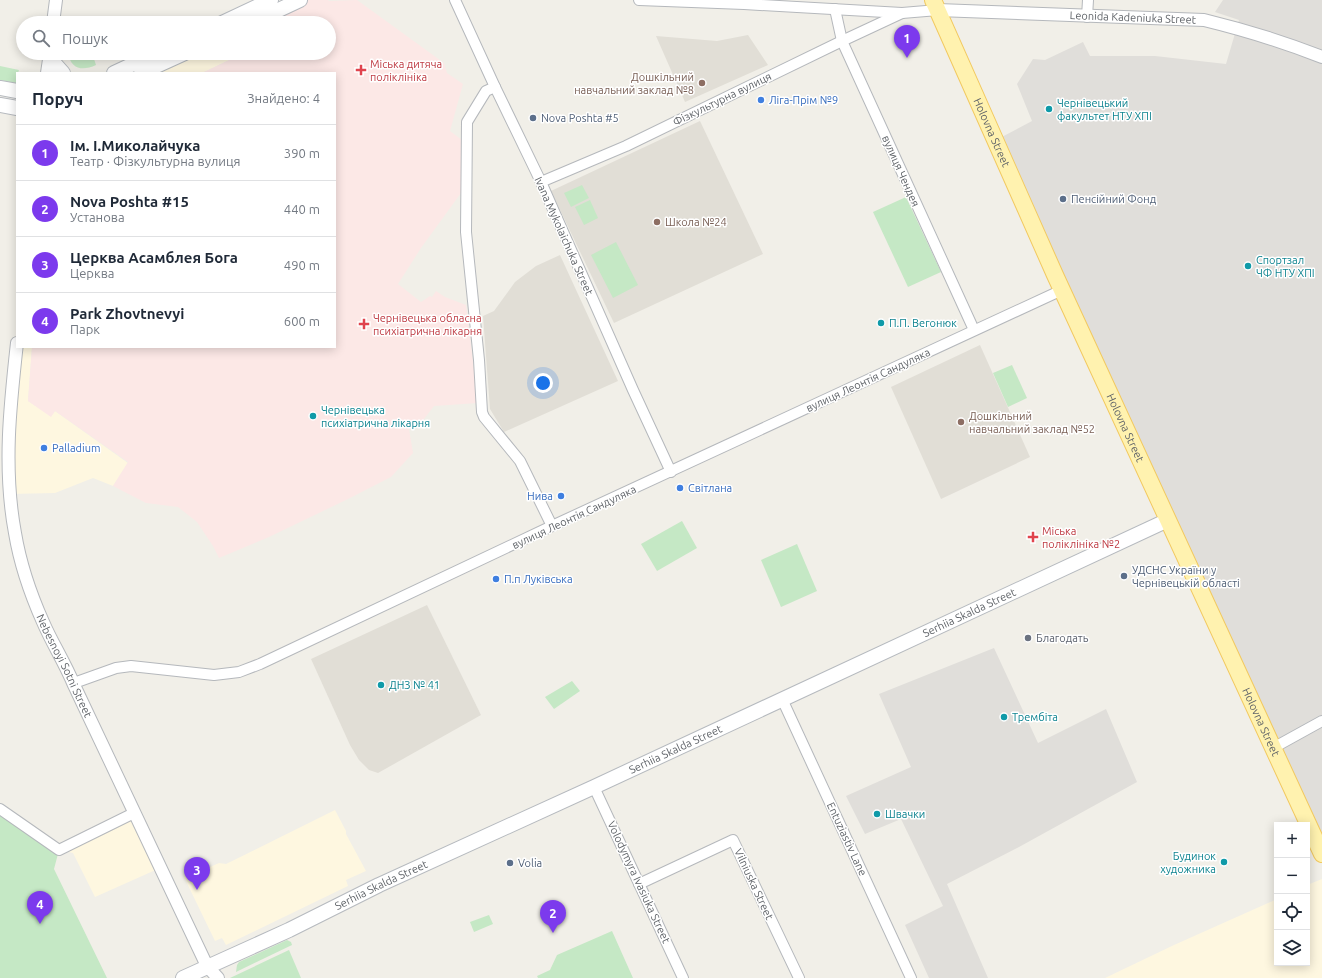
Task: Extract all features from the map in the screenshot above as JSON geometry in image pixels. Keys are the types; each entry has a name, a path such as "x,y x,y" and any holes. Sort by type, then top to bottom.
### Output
{"main road":[{"path":"237,16 272,0"},
{"path":"266,16 300,0"},
{"name":"Holovna Street","path":"935,5 1062,290 1322,854"},
{"path":"53,60 62,72"},
{"path":"116,72 142,60"},
{"path":"144,72 170,60"},
{"path":"0,88 16,91"},
{"path":"0,104 16,108"},
{"name":"Serhiia Skalda Street","path":"183,978 289,930 379,885 594,787 1168,520"}],"street":[{"path":"54,16 56,0"},
{"name":"Ivana Mykolaichuka Street","path":"455,0 540,182 671,472"},
{"path":"639,0 744,2 902,13 935,5"},
{"path":"1087,17 1088,0"},
{"name":"Leonida Kadeniuka Street","path":"935,5 1087,17 1204,20 1290,44 1322,57"},
{"name":"вулиця Чендея","path":"835,9 842,41 974,330"},
{"name":"Фізкультурна вулиця","path":"540,182 626,146 902,13"},
{"path":"47,72 49,60"},
{"path":"495,88 486,91 467,122 466,232 482,405 484,417 520,461 552,526"},
{"name":"вулиця Леонтія Сандуляка","path":"74,683 116,668 131,666 214,675 239,672 260,664 552,526 1062,290"},
{"name":"Nebesnoyi Sotni Street","path":"16,348 10,401 7,455 9,494 15,533 30,591 43,623 74,683 207,966 218,978"},
{"name":"Entuziastiv Lane","path":"782,699 911,978"},
{"path":"1273,748 1322,721"},
{"name":"Volodymyra Ivasiuka Street","path":"594,787 683,978"},
{"path":"0,809 59,850 134,813"},
{"name":"Vilniuska Street","path":"640,884 733,840 799,978"}],"shaded area":[{"name":"Чернівецька обласна психіатрична лікарня","path":"299,0 357,0 444,63 447,73 463,84 450,131 462,140 461,193 421,248 398,284 421,302 430,296 432,297 436,291 445,297 466,305 478,403 434,406 417,428 409,429 413,453 391,477 269,537 219,558 197,522 178,507 146,503 113,486 128,462 55,411 51,417 28,401 32,348 336,348 336,72 204,72 229,60 336,60 336,16 285,16 282,9"},
{"path":"1223,0 1322,0 1322,850 998,139 1032,121 1017,84 1033,59 1045,60 1083,42 1090,56 1155,56 1226,64 1239,20 1215,12"},
{"name":"Дошкільний навчальний заклад №8","path":"748,35 768,65 685,102 656,36 717,41"},
{"path":"169,60 229,60 204,72 143,72"},
{"name":"Школа №24","path":"700,121 763,254 614,323 551,191"},
{"path":"560,255 618,381 504,432 490,409 483,316 494,311 515,282 536,266"},
{"name":"Дошкільний навчальний заклад №52","path":"980,345 1030,457 941,499 891,387"},
{"path":"17,348 32,348 28,401 51,416 55,411 128,463 113,486 93,478 55,493 10,494"},
{"path":"427,605 481,715 378,773 369,770 359,760 350,745 311,659"},
{"path":"994,648 1038,743 1106,709 1137,782 1019,847 947,884 988,978 929,978 905,925 943,906 901,819 865,834 846,796 911,767 879,694"},
{"path":"335,810 366,871 346,880 348,886 226,945 222,938 215,941 184,877 208,866 210,867 219,863 226,864"},
{"path":"134,812 160,868 95,897 73,853 59,850"},
{"path":"1322,879 1322,978 1105,978 1274,900 1274,966 1310,966 1310,884"}],"green space":[{"path":"70,60 94,60 96,65 87,68 78,68"},
{"path":"0,66 19,70 18,72 16,72 16,83 0,80"},
{"path":"582,185 589,198 571,207 564,193"},
{"path":"906,197 941,272 908,287 873,212"},
{"path":"590,200 598,218 584,225 575,207"},
{"path":"616,242 638,285 613,298 591,255"},
{"path":"1012,365 1027,398 1008,407 993,373"},
{"path":"682,521 697,548 657,571 641,544"},
{"path":"797,544 817,591 781,607 761,560"},
{"path":"572,681 580,691 554,709 545,697"},
{"path":"0,808 59,850 54,869 107,978 0,978"},
{"path":"489,915 493,924 474,932 470,922"},
{"path":"612,931 633,978 538,978 537,976 550,970 557,955"},
{"path":"287,940 291,942 292,945 236,972 239,962"},
{"path":"289,950 301,978 230,978"}],"place":[{"name":"Ім. І.Миколайчука","path":"907,58"},
{"name":"Міська дитяча поліклініка","path":"361,70"},
{"name":"Дошкільний навчальний заклад №8","path":"702,83"},
{"name":"Ліга-Прім №9","path":"761,100"},
{"name":"Чернівецький факультет НТУ ХПІ","path":"1049,109"},
{"name":"Nova Poshta #5","path":"533,118"},
{"name":"Пенсійний Фонд","path":"1063,199"},
{"name":"Школа №24","path":"657,222"},
{"name":"Спортзал ЧФ НТУ ХПІ","path":"1248,266"},
{"name":"П.П. Вегонюк","path":"881,323"},
{"name":"Чернівецька обласна психіатрична лікарня","path":"364,324"},
{"name":"Чернівецька психіатрична лікарня","path":"313,416"},
{"name":"Дошкільний навчальний заклад №52","path":"961,422"},
{"name":"Palladium","path":"44,448"},
{"name":"Світлана","path":"680,488"},
{"name":"Нива","path":"561,496"},
{"name":"Міська поліклініка №2","path":"1033,537"},
{"name":"УДСНС України у Чернівецькій області","path":"1124,576"},
{"name":"П.п Луківська","path":"496,579"},
{"name":"Благодать","path":"1028,638"},
{"name":"ДНЗ № 41","path":"381,685"},
{"name":"Трембіта","path":"1004,717"},
{"name":"Швачки","path":"877,814"},
{"name":"Будинок художника","path":"1224,862"},
{"name":"Volia","path":"510,863"},
{"name":"Церква Асамблея Бога","path":"197,890"},
{"name":"Park Zhovtnevyi","path":"40,924"},
{"name":"Nova Poshta #15","path":"553,933"}]}
